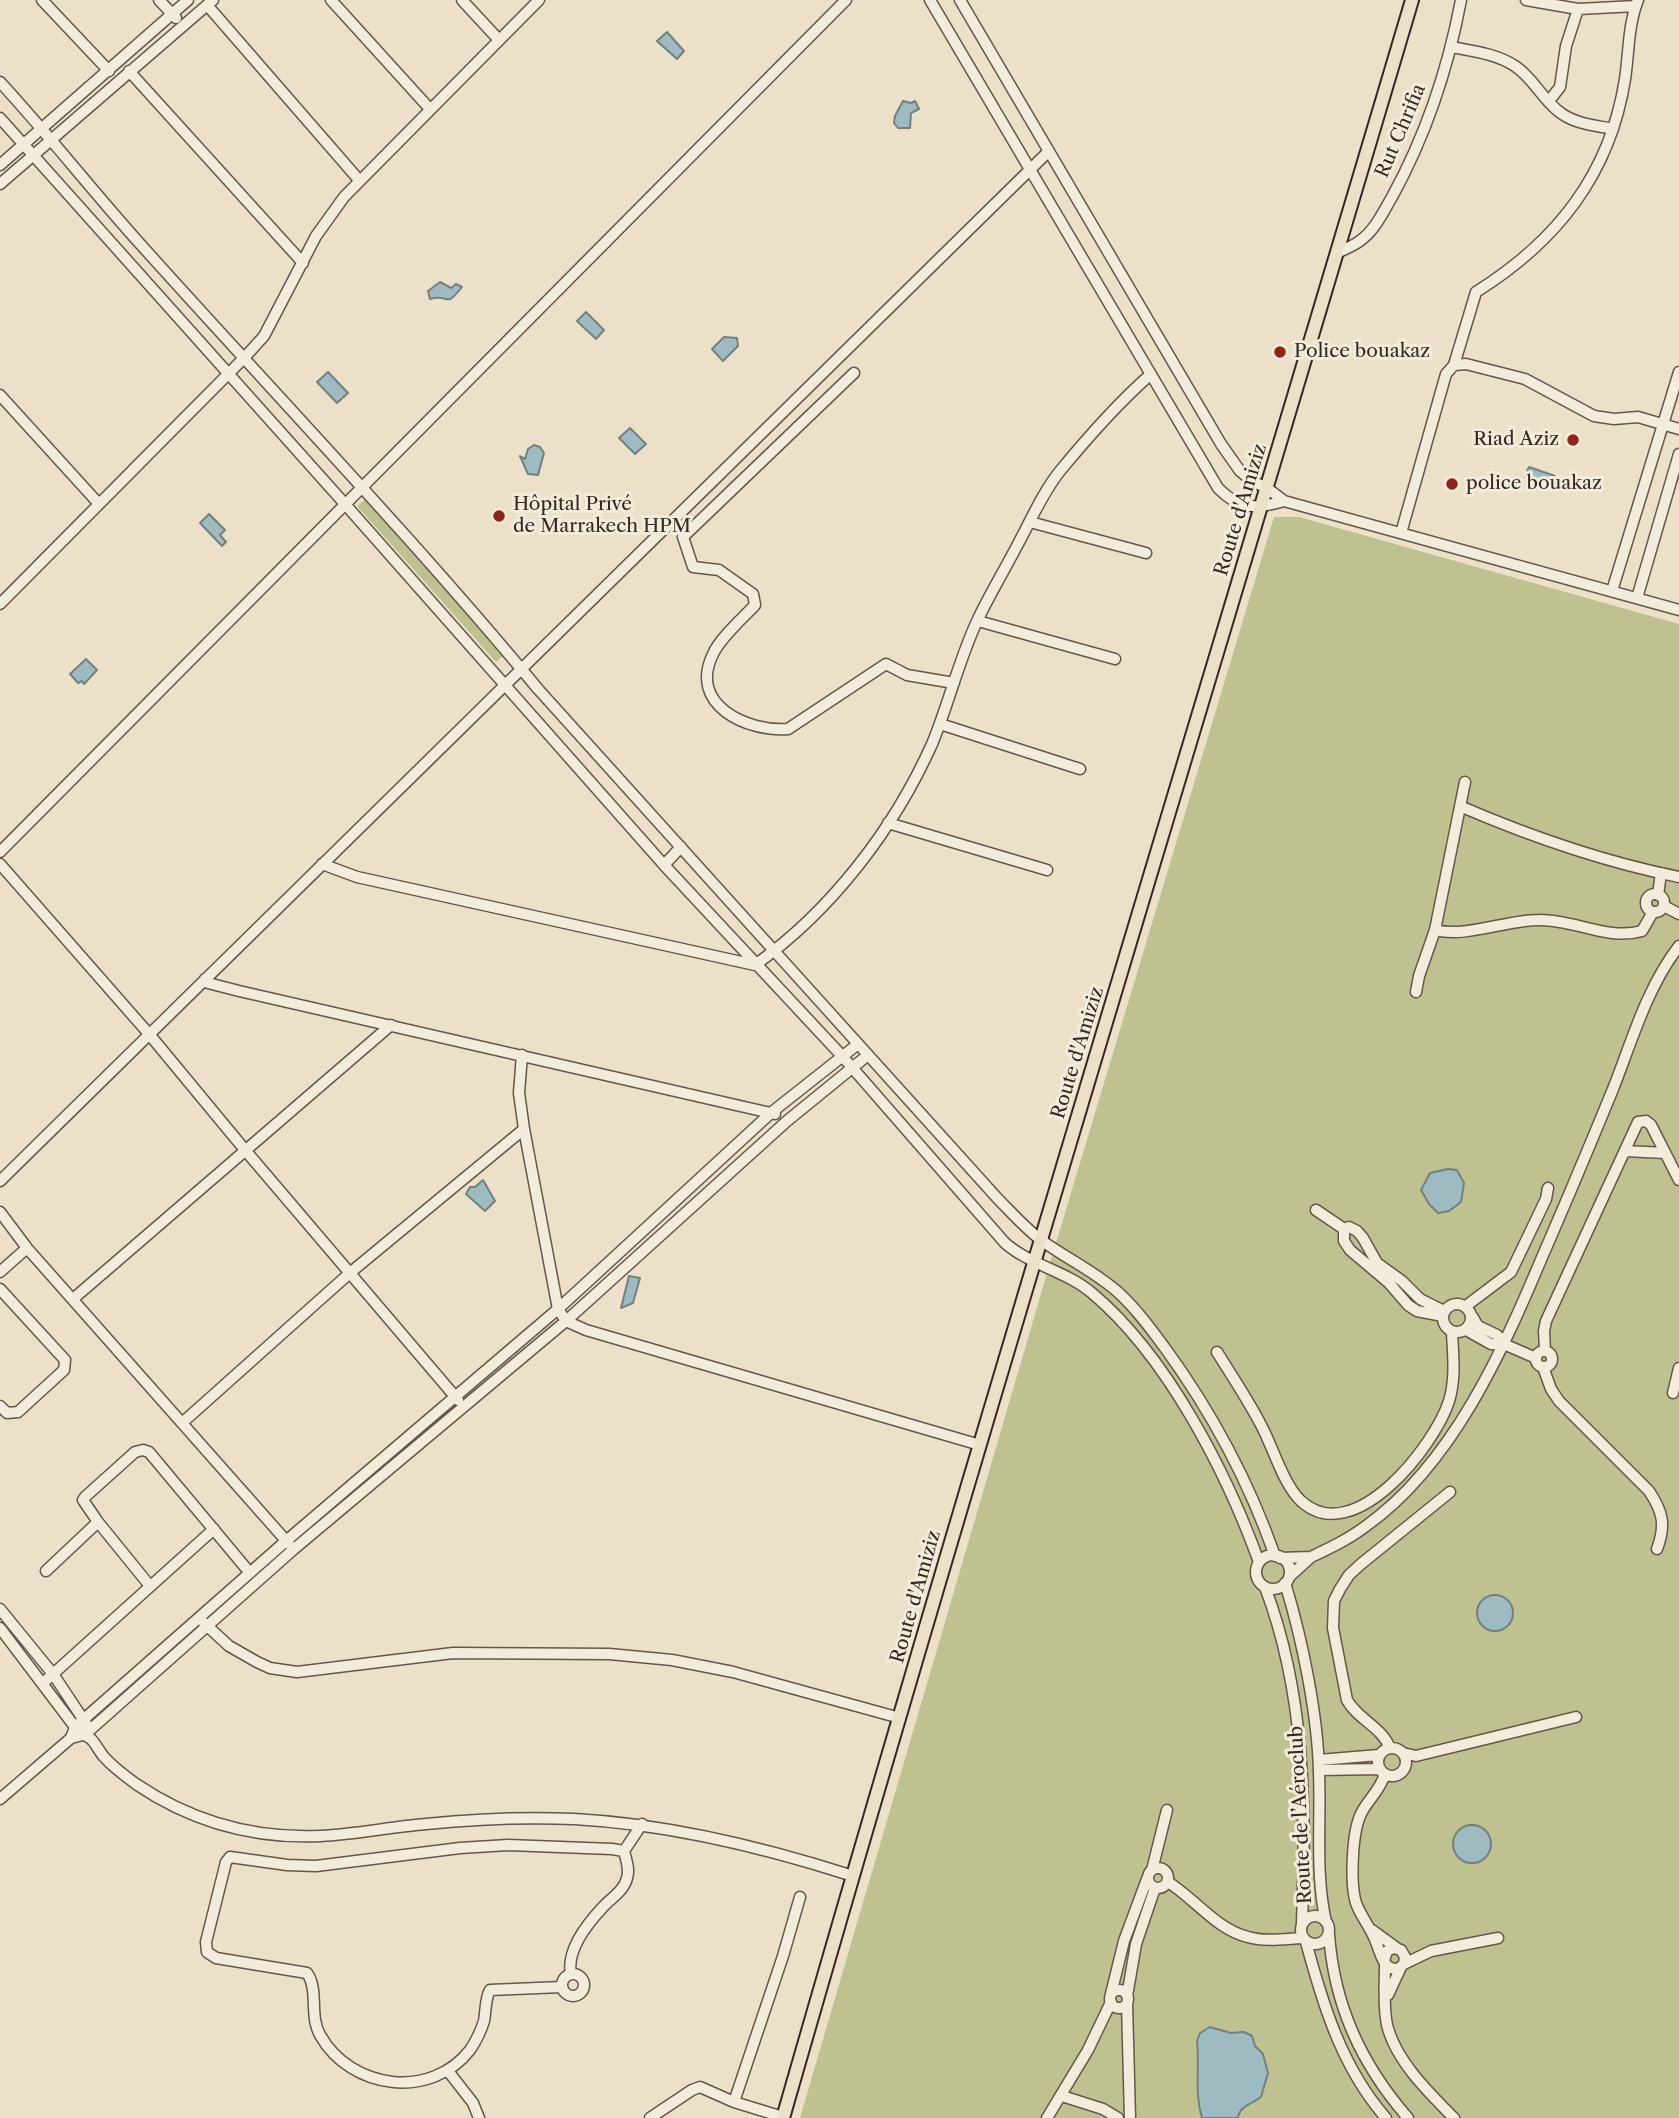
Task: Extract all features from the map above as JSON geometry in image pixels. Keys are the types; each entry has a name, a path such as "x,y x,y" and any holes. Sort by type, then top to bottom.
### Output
{"main road":[{"name":"Route d'Amiziz","path":"783,2118 980,1445 1412,0"}],"street":[{"path":"42,0 108,71"},
{"path":"159,0 182,25"},
{"path":"0,165 188,0"},
{"path":"331,0 430,109"},
{"path":"462,0 499,40"},
{"path":"0,604 245,358 264,336 331,213 359,180 539,0"},
{"path":"0,852 846,0"},
{"path":"930,0 1218,488 1228,499 1244,505 1262,508 1284,501"},
{"path":"960,0 1221,444 1240,471 1284,501 1679,610"},
{"name":"Rut Chrifia","path":"1337,253 1361,240 1377,223 1403,177 1424,130 1452,47 1461,0"},
{"path":"1401,533 1446,374 1454,365 1476,292 1508,271 1569,214 1595,171 1614,130 1637,3 1578,9 1526,0"},
{"path":"0,184 210,3 359,180"},
{"path":"1549,101 1560,87 1566,46 1578,9"},
{"path":"1452,47 1488,55 1513,65 1532,79 1555,109 1576,122 1614,130"},
{"path":"129,71 303,263"},
{"path":"0,82 141,245 361,486 490,630 521,669 998,1199 1041,1240 1099,1276 1123,1296 1176,1363 1205,1407 1240,1472 1278,1557 1289,1568 1287,1580"},
{"path":"0,118 663,865 842,1056 1005,1243 1015,1252 1070,1277 1091,1291 1133,1334 1189,1416 1224,1479 1259,1562"},
{"path":"0,1181 1049,151"},
{"path":"1454,365 1466,364 1525,379 1594,416 1614,419 1638,417 1679,429"},
{"path":"1612,591 1679,372"},
{"path":"853,373 683,537 693,567 719,570 753,594 755,605 713,652 708,682 713,699 723,712 736,720 771,730 788,729 886,664 907,676 954,683"},
{"path":"322,864 357,877 755,965 775,950 842,884 888,823 912,783 940,724 978,621 1030,522 1059,473 1127,395 1151,374"},
{"path":"0,395 99,504"},
{"path":"1637,598 1679,454"},
{"path":"1030,522 1146,553"},
{"path":"978,621 1115,659"},
{"path":"940,724 1080,769"},
{"path":"1416,992 1435,930 1465,782"},
{"path":"1462,807 1518,831 1584,854 1679,877"},
{"path":"888,823 1047,870"},
{"path":"663,865 681,847"},
{"path":"0,864 149,1034 463,1406"},
{"path":"1658,895 1661,873"},
{"path":"1658,895 1664,900 1664,906 1661,911 1653,912 1648,909 1647,901 1650,896 1658,895"},
{"path":"1664,906 1679,914"},
{"path":"1435,930 1448,932 1541,919 1627,934 1642,931 1653,912"},
{"path":"1311,1558 1266,1557 1256,1567 1257,1579 1265,1587 1276,1589 1311,1558 1368,1525 1420,1476 1451,1435 1504,1344 1586,1155 1657,979 1679,946"},
{"path":"205,979 239,991 772,1112 787,1121"},
{"path":"73,1299 391,1025"},
{"path":"71,1738 88,1734 454,1396 558,1309 772,1112 858,1044"},
{"path":"522,1055 519,1085 524,1129 558,1309 566,1321 586,1330 980,1445"},
{"path":"0,1799 71,1738 79,1723 250,1573 290,1545 566,1321 787,1121 868,1055"},
{"path":"1545,1351 1546,1321 1638,1122 1642,1120 1651,1125 1679,1180"},
{"path":"182,1423 351,1272 524,1129"},
{"path":"1625,1151 1665,1153"},
{"path":"1469,1311 1511,1272 1546,1199 1548,1188"},
{"path":"1316,1210 1344,1229"},
{"path":"0,1212 27,1248 290,1545"},
{"path":"1344,1229 1349,1227 1357,1231 1377,1263 1402,1281 1420,1299 1443,1313"},
{"path":"1344,1229 1344,1241 1350,1250 1417,1311 1443,1313 1457,1303 1469,1311 1478,1326 1497,1335 1504,1344"},
{"path":"0,1272 27,1248"},
{"path":"0,1289 65,1360 66,1365 64,1370 18,1412 7,1413 0,1406"},
{"path":"1466,1330 1471,1324 1469,1311"},
{"path":"1217,1352 1261,1424 1292,1490 1312,1508 1323,1512 1336,1512 1352,1509 1375,1499 1401,1475 1430,1440 1442,1420 1453,1385 1452,1332 1444,1323 1443,1313"},
{"path":"1452,1332 1466,1330 1491,1344 1504,1344 1536,1358 1537,1363 1543,1367 1550,1389 1559,1401 1649,1490 1662,1518 1663,1534 1657,1549"},
{"path":"1536,1358 1540,1352 1545,1351"},
{"path":"1543,1367 1550,1365 1552,1360 1551,1355 1545,1351"},
{"path":"1673,1393 1679,1368"},
{"path":"150,1586 84,1504 85,1497 135,1452 142,1450 149,1452 250,1573"},
{"path":"1390,1748 1379,1729 1352,1709 1347,1700 1333,1628 1334,1601 1349,1575 1450,1492"},
{"path":"46,1571 98,1522"},
{"path":"43,1683 214,1530"},
{"name":"Route de l’Aéroclub","path":"1287,1580 1305,1670 1319,1765 1320,1894 1329,1934"},
{"name":"Route de l’Aéroclub","path":"1265,1587 1281,1635 1303,1764 1305,1822 1302,1933 1336,2038 1357,2077 1386,2118"},
{"path":"0,1609 53,1674 79,1723"},
{"path":"199,1618 242,1654 270,1668 284,1670 312,1672 453,1653 609,1654 672,1661 746,1675 900,1718"},
{"path":"0,1628 105,1758 155,1795 207,1821 233,1829 268,1835 323,1836 468,1820 573,1819 642,1824 735,1842 853,1876"},
{"path":"1403,1754 1416,1756 1576,1717"},
{"path":"1319,1765 1379,1755 1390,1748 1398,1749 1403,1754 1405,1765"},
{"path":"1379,1755 1381,1788 1361,1812 1355,1840 1355,1900 1391,1969 1431,1951"},
{"path":"1319,1765 1397,1775 1416,1756"},
{"path":"1047,2118 1088,2050 1111,1998 1124,1941 1149,1874 1167,1810"},
{"path":"570,1974 569,1964 577,1942 589,1924 623,1888 628,1870 624,1851 642,1824"},
{"path":"562,1987 490,1990 478,2037 460,2061 434,2078 401,2083 356,2071 337,2058 319,2034 312,2003 312,1986 307,1973 216,1958 207,1952 206,1942 226,1862 230,1857 316,1866 421,1852 508,1845 624,1851"},
{"path":"1149,1874 1157,1867 1166,1871 1168,1882 1240,1935 1262,1940 1283,1938 1302,1933 1314,1916 1326,1922"},
{"path":"1130,2118 1127,1999 1136,1944 1155,1888 1149,1874"},
{"path":"1155,1888 1163,1888 1168,1882"},
{"path":"734,2102 800,1897"},
{"path":"1372,1930 1399,1949 1405,1957 1386,1999"},
{"path":"1302,1933 1319,1944 1329,1934"},
{"path":"1329,1934 1331,1964 1338,1996 1352,2031 1371,2070 1408,2118"},
{"path":"1454,2118 1419,2081 1402,2056 1387,2025 1387,1951 1431,1951 1499,1938"},
{"path":"570,1974 576,1974 584,1983 581,1994 569,1996 562,1987 565,1977 570,1974"},
{"path":"1111,1998 1118,2007 1127,1999"},
{"path":"448,2071 473,2102 480,2118"},
{"path":"650,2118 700,2087 734,2102 783,2118"},
{"path":"1062,2096 1103,2109 1118,2118"}],"green space":[{"path":"366,499 504,655 496,662 357,506"},
{"path":"1274,517 1299,517 1679,624 1679,2118 800,2118 1052,1256"}],"water":[{"path":"667,32 684,51 677,59 657,41"},
{"path":"903,101 915,101 919,109 911,113 910,128 898,128 894,123"},
{"path":"440,282 451,288 456,284 462,287 452,298 430,299 428,291"},
{"path":"586,312 604,330 596,339 577,321"},
{"path":"724,337 737,338 738,346 723,361 712,349"},
{"path":"328,372 348,393 337,403 317,382"},
{"path":"630,428 646,444 635,454 619,438"},
{"path":"534,445 540,447 544,453 538,475 528,474 520,456 525,459 528,449"},
{"path":"1529,467 1555,476 1552,487 1528,481 1525,476"},
{"path":"209,514 225,530 220,535 226,542 222,546 200,523"},
{"path":"86,659 97,670 84,684 82,681 78,683 70,674"},
{"path":"1457,1170 1464,1183 1461,1202 1449,1211 1438,1213 1421,1190 1430,1173"},
{"path":"483,1180 495,1201 485,1211 466,1194 470,1187 475,1187"},
{"path":"629,1276 640,1278 633,1303 621,1308"},
{"path":"1495,1595 1508,1600 1513,1613 1508,1626 1495,1631 1482,1626 1477,1613 1482,1600"},
{"path":"1472,1825 1485,1831 1491,1844 1485,1857 1472,1863 1459,1857 1453,1844 1459,1831"},
{"path":"1210,2027 1231,2033 1244,2032 1252,2036 1255,2046 1263,2054 1268,2073 1261,2097 1243,2108 1238,2118 1202,2118 1198,2099 1197,2041 1200,2033"}],"place":[{"name":"Police bouakaz","path":"1280,352"},
{"name":"Riad Aziz","path":"1573,440"},
{"name":"police bouakaz","path":"1452,484"},
{"name":"Hôpital Privé de Marrakech HPM","path":"499,516"}]}
